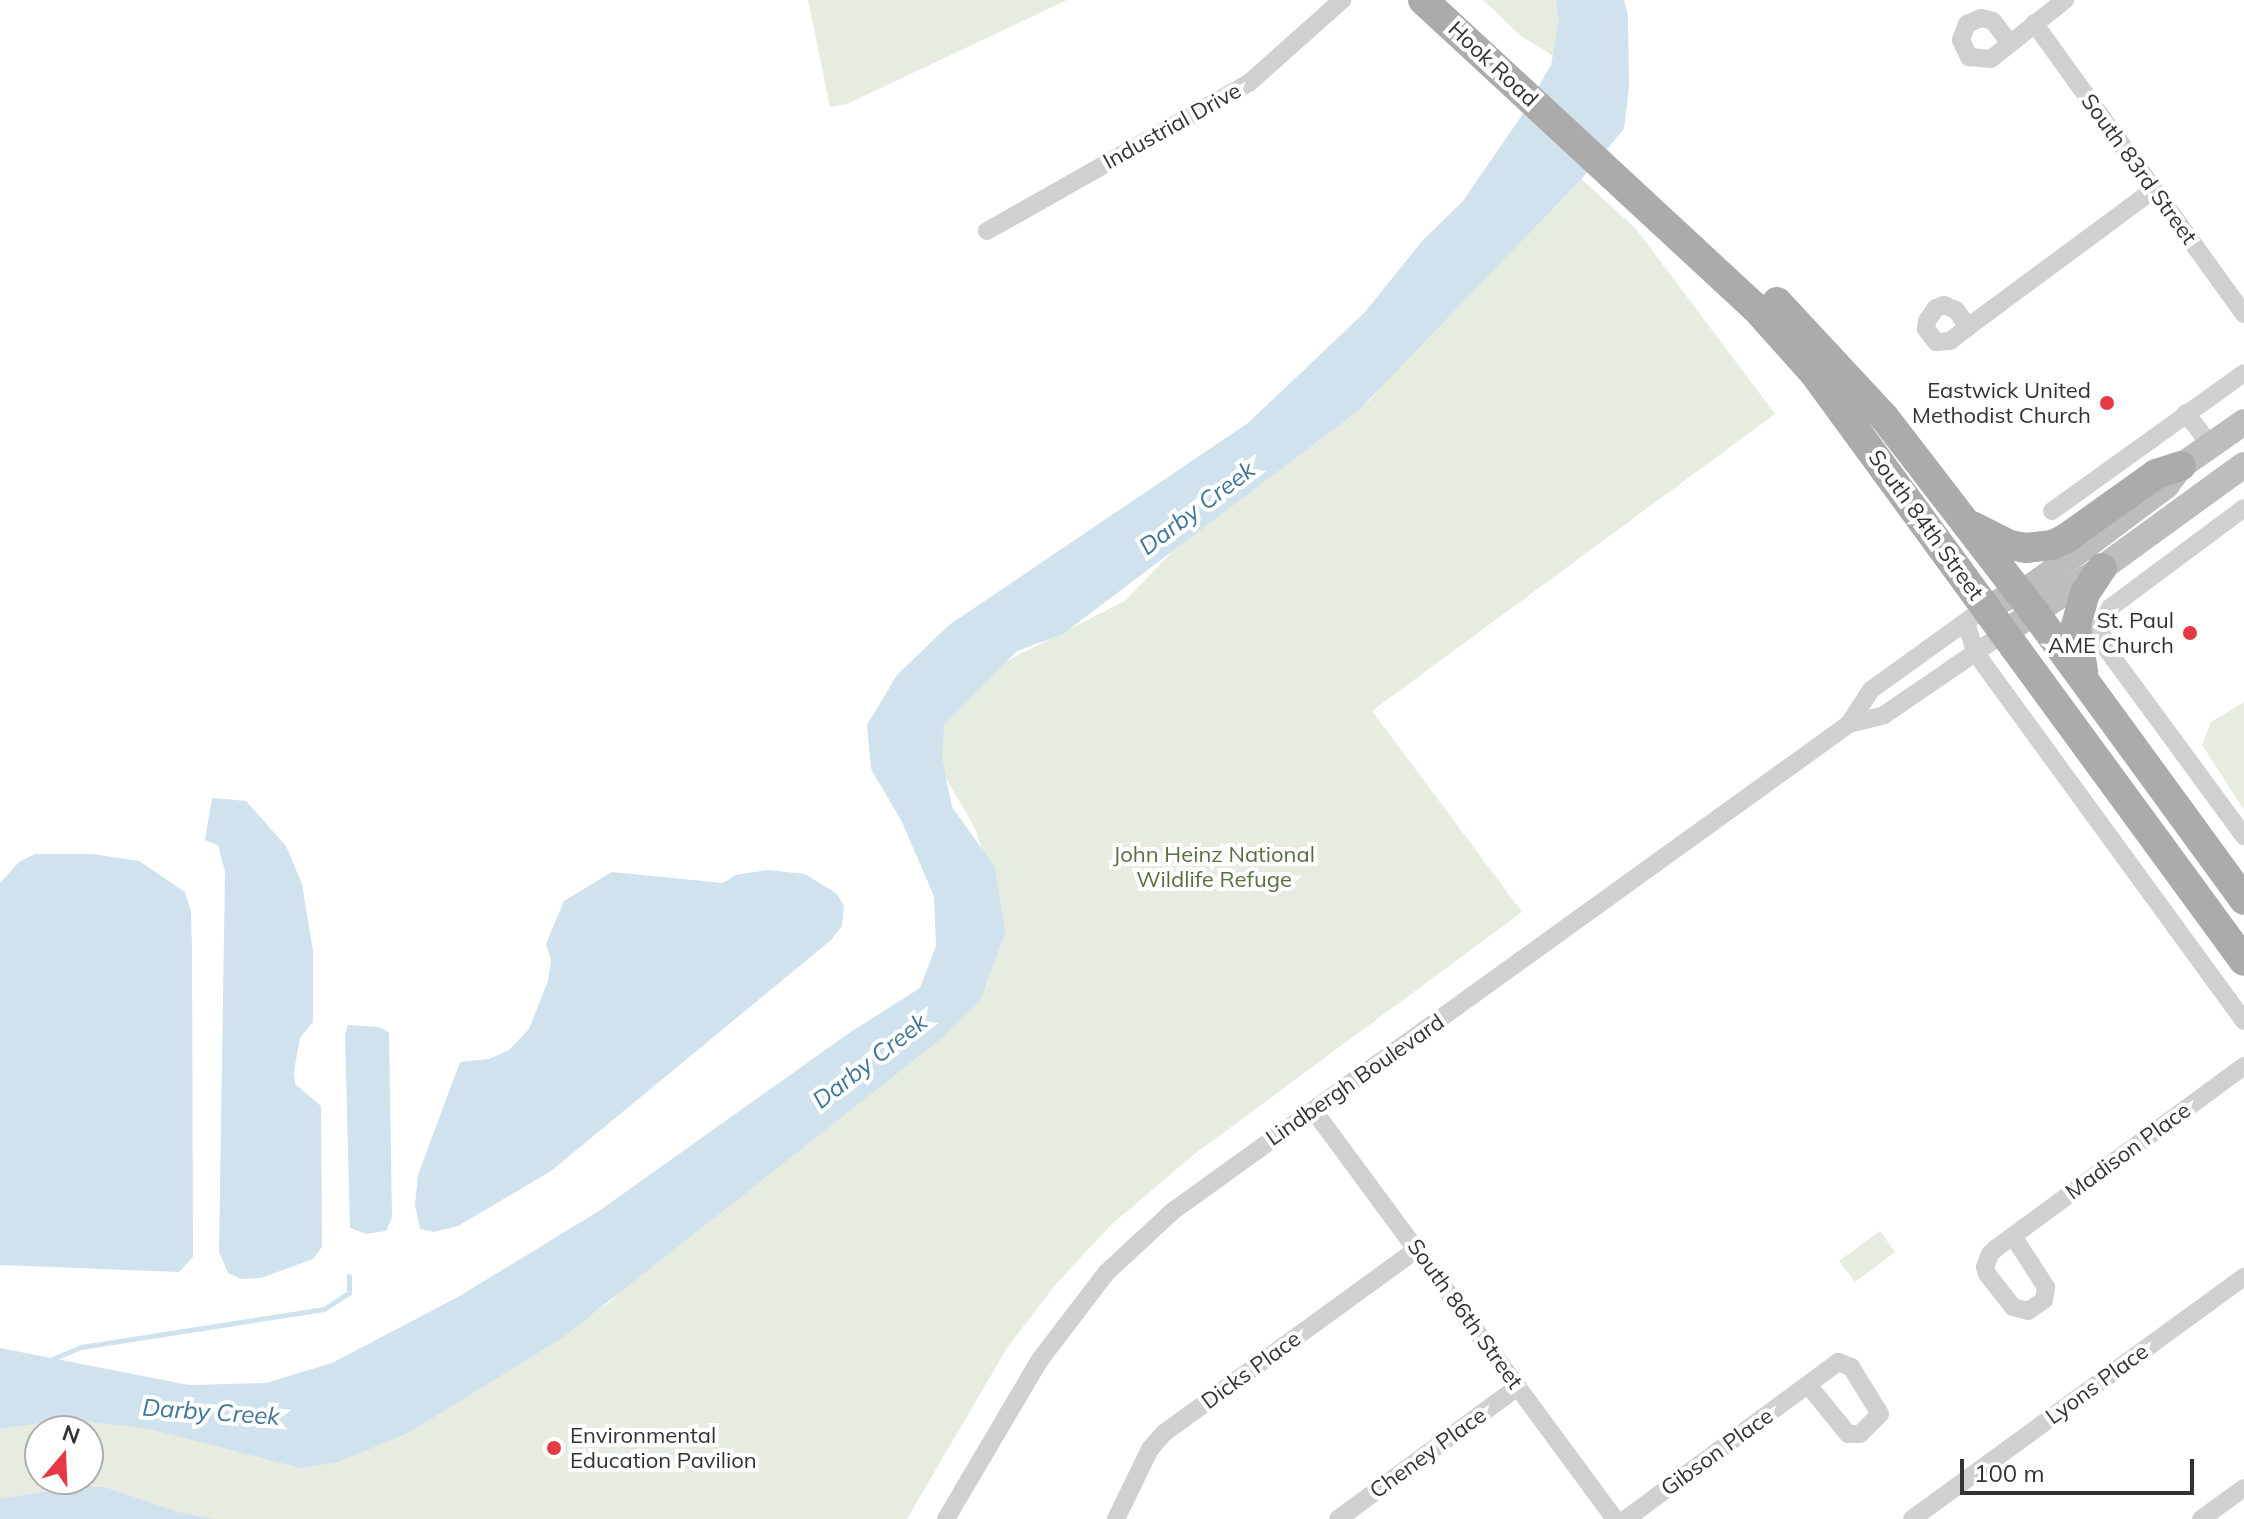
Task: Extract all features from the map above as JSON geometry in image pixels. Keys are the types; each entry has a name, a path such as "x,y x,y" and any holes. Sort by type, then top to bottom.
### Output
{"main road":[{"name":"Hook Road","path":"1423,0 1514,70 1568,119"},
{"name":"Hook Road","path":"1454,0 1514,70"},
{"name":"South 84th Street","path":"1568,119 1761,286 1884,417 2026,603 2244,900"},
{"name":"South 84th Street","path":"1634,179 1814,373 1976,615 2005,632 2244,961"},
{"name":"Lindbergh Boulevard","path":"2005,632 2026,603 2035,584 2166,486 2181,466 2244,422"},
{"name":"Lindbergh Boulevard","path":"1976,615 2026,603 2102,568 2244,465"},
{"path":"1961,518 1999,542 2039,548 2065,539 2156,474 2181,466"},
{"path":"2086,685 2076,626 2085,593 2102,568"}],"street":[{"name":"Industrial Drive","path":"987,231 1249,83 1342,0"},
{"path":"2010,43 2065,0"},
{"name":"South 83rd Street","path":"2034,23 2244,314"},
{"path":"1968,327 2154,189"},
{"path":"2052,511 2244,373"},
{"path":"2186,413 2211,446"},
{"path":"2244,508 2125,596 2103,618 2100,628 2108,651 2244,836"},
{"name":"South 84th Street","path":"1976,615 1975,652 2244,1021"},
{"name":"Lindbergh Boulevard","path":"946,1519 1039,1361 1106,1273 1173,1211 1849,724 1871,690 1976,615"},
{"name":"Lindbergh Boulevard","path":"1849,724 1884,715 2005,632"},
{"name":"Madison Place","path":"2013,1236 2244,1066"},
{"name":"South 86th Street","path":"1314,1111 1615,1519"},
{"name":"Dicks Place","path":"1116,1519 1150,1449 1164,1433 1417,1249"},
{"name":"Lyons Place","path":"1912,1519 2244,1277"},
{"name":"Gibson Place","path":"1626,1519 1808,1385"},
{"name":"Cheney Place","path":"1338,1519 1518,1387"},
{"path":"2211,1516 2244,1488"}],"green space":[{"path":"808,0 1067,0 847,104 830,107"},
{"path":"1483,0 1583,0 1591,79 1521,36"},
{"name":"John Heinz National Wildlife Refuge","path":"1575,173 1636,229 1775,414 1372,711 1522,912 1192,1156 1112,1224 1056,1284 1007,1348 907,1519 0,1519 0,1403 95,1415 24,1415 24,1495 104,1495 104,1416 142,1421 556,1339 611,1301 627,1284 978,998 987,984 999,931 997,896 975,828 944,775 933,732 995,667 1125,601 1214,508 1245,482 1369,401 1459,295"},
{"path":"2244,702 2244,810 2202,745 2211,722"},
{"path":"1880,1231 1895,1252 1855,1282 1839,1261"}],"water":[{"name":"Darby Creek","path":"1556,0 1624,0 1628,16 1629,87 1624,129 1585,175 1359,410 1063,634 1017,651 944,725 942,758 952,807 995,867 1005,933 980,1001 943,1037 562,1338 408,1433 338,1462 301,1468 150,1429 104,1424 104,1415 24,1415 24,1425 0,1429 0,1348 189,1385 266,1383 332,1363 458,1297 599,1211 849,1033 920,988 936,946 934,896 901,820 871,769 867,725 897,675 949,625 1248,423 1365,312 1423,240 1463,201 1522,115 1551,65 1559,21"},
{"path":"212,798 246,801 286,846 302,884 313,951 313,1022 300,1038 294,1071 295,1084 321,1106 322,1247 313,1259 261,1278 241,1279 228,1273 219,1252 225,872 218,845 205,840"},
{"path":"35,854 92,854 139,861 185,892 191,912 192,949 193,1257 179,1272 0,1265 0,883 19,862"},
{"path":"767,870 805,874 837,894 844,906 842,926 831,940 551,1171 458,1226 434,1232 420,1229 415,1205 418,1175 460,1062 489,1059 509,1050 529,1029 548,981 551,960 546,944 564,901 612,872 723,883 736,875"},
{"path":"348,1025 379,1027 389,1032 392,1218 386,1231 366,1234 350,1228 345,1035"},
{"path":"104,1487 181,1513 216,1519 0,1519 0,1499 24,1495 104,1495"}],"waterway":[{"path":"50,1360 81,1347 324,1309 349,1293 349,1276"}],"place":[{"name":"Eastwick United Methodist Church","path":"2107,403"},
{"name":"St. Paul AME Church","path":"2190,633"},
{"name":"Environmental Education Pavilion","path":"554,1448"}]}
